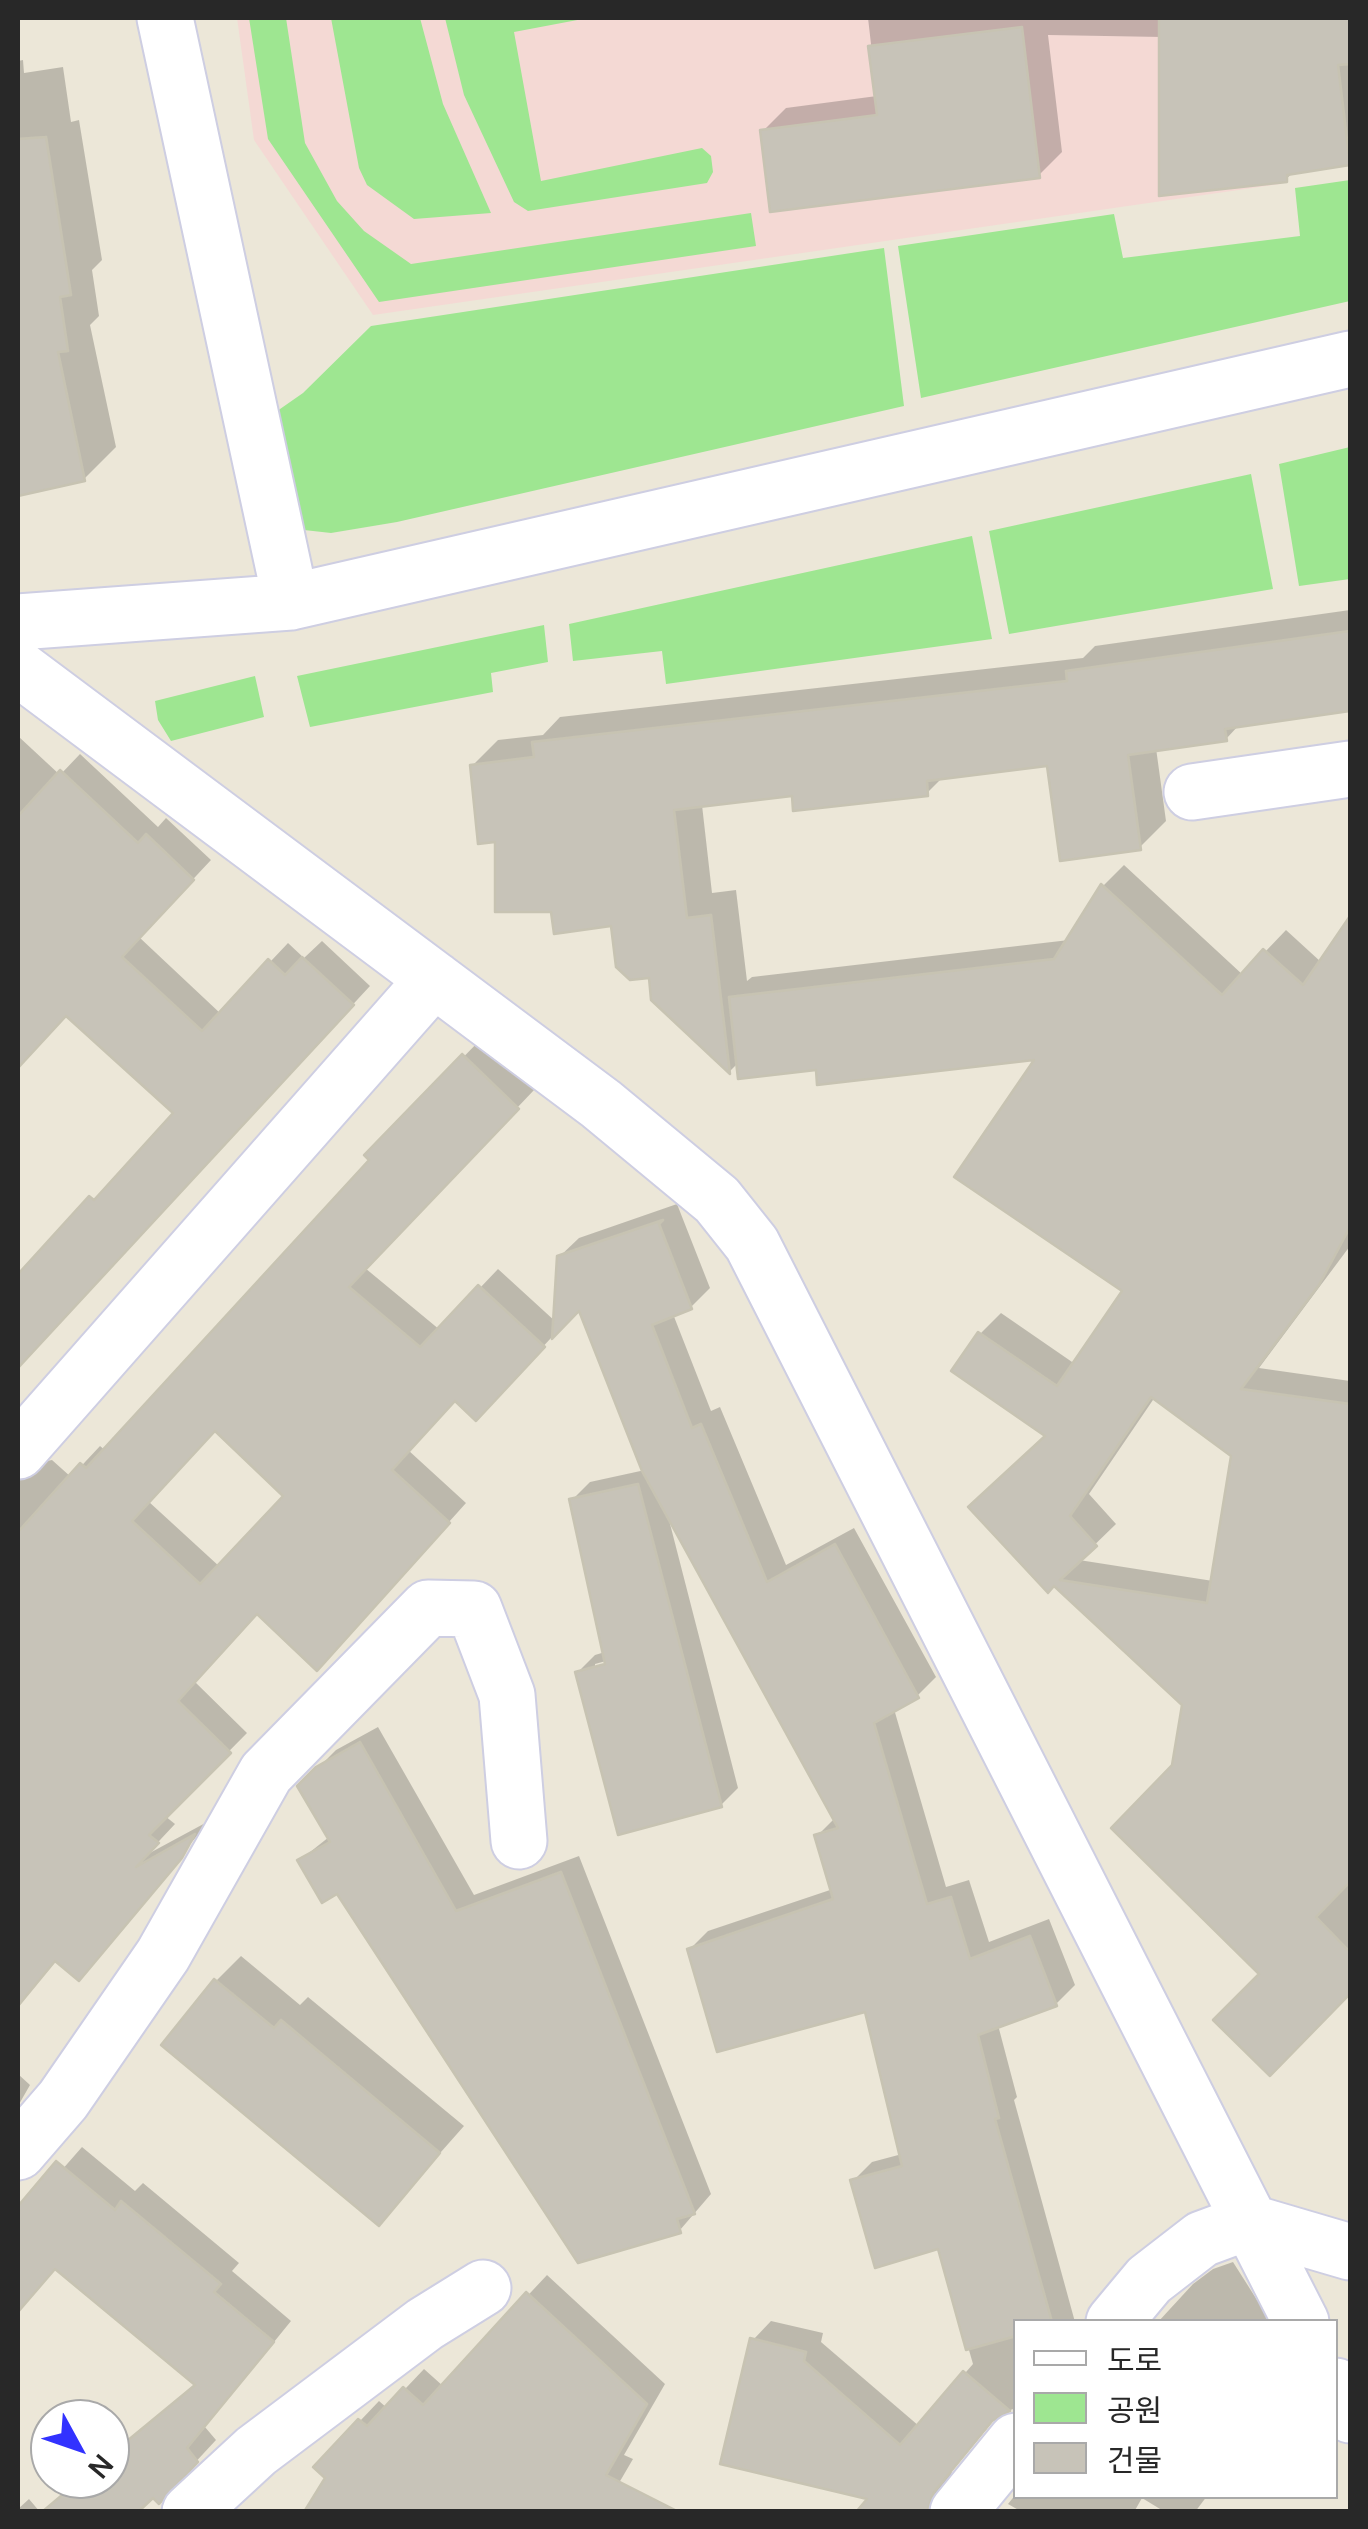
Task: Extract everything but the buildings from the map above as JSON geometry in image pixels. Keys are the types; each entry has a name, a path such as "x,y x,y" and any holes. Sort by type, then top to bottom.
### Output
{"street":[{"path":"165,18 290,602"},
{"path":"18,622 290,602 1350,360"},
{"path":"18,668 600,1104 717,1200 752,1244 1299,2319"},
{"path":"1192,792 1350,769"},
{"path":"18,1451 434,979"},
{"path":"18,2152 62,2100 162,1955 266,1773 428,1608 474,1610 507,1695 519,1841"},
{"path":"1116,2319 1149,2280 1202,2238 1248,2222 1350,2252"},
{"path":"190,2512 256,2451 425,2324 482,2288"},
{"path":"1338,2390 1350,2414"},
{"path":"958,2512 1013,2445"}],"shaded area":[{"path":"237,18 1256,18 1280,184 373,315 254,140"}],"green space":[{"path":"249,18 286,18 305,143 337,201 364,231 411,264 751,213 756,246 379,302 268,139"},
{"path":"331,18 420,18 443,104 491,213 414,219 367,185 359,168"},
{"path":"445,18 588,18 514,32 541,181 702,148 711,156 713,172 707,183 528,211 514,202 464,95"},
{"path":"1350,180 1350,301 921,398 898,246 1114,214 1123,258 1300,236 1295,188"},
{"path":"884,248 904,406 397,522 331,533 304,530 286,521 270,416 303,393 371,326"},
{"path":"1350,447 1350,579 1299,586 1279,464"},
{"path":"1251,474 1273,589 1009,634 989,531"},
{"path":"972,536 992,639 666,684 662,651 573,661 569,624"},
{"path":"544,625 548,662 491,673 493,692 310,727 297,676"},
{"path":"255,676 264,717 171,741 158,720 155,701"}]}
